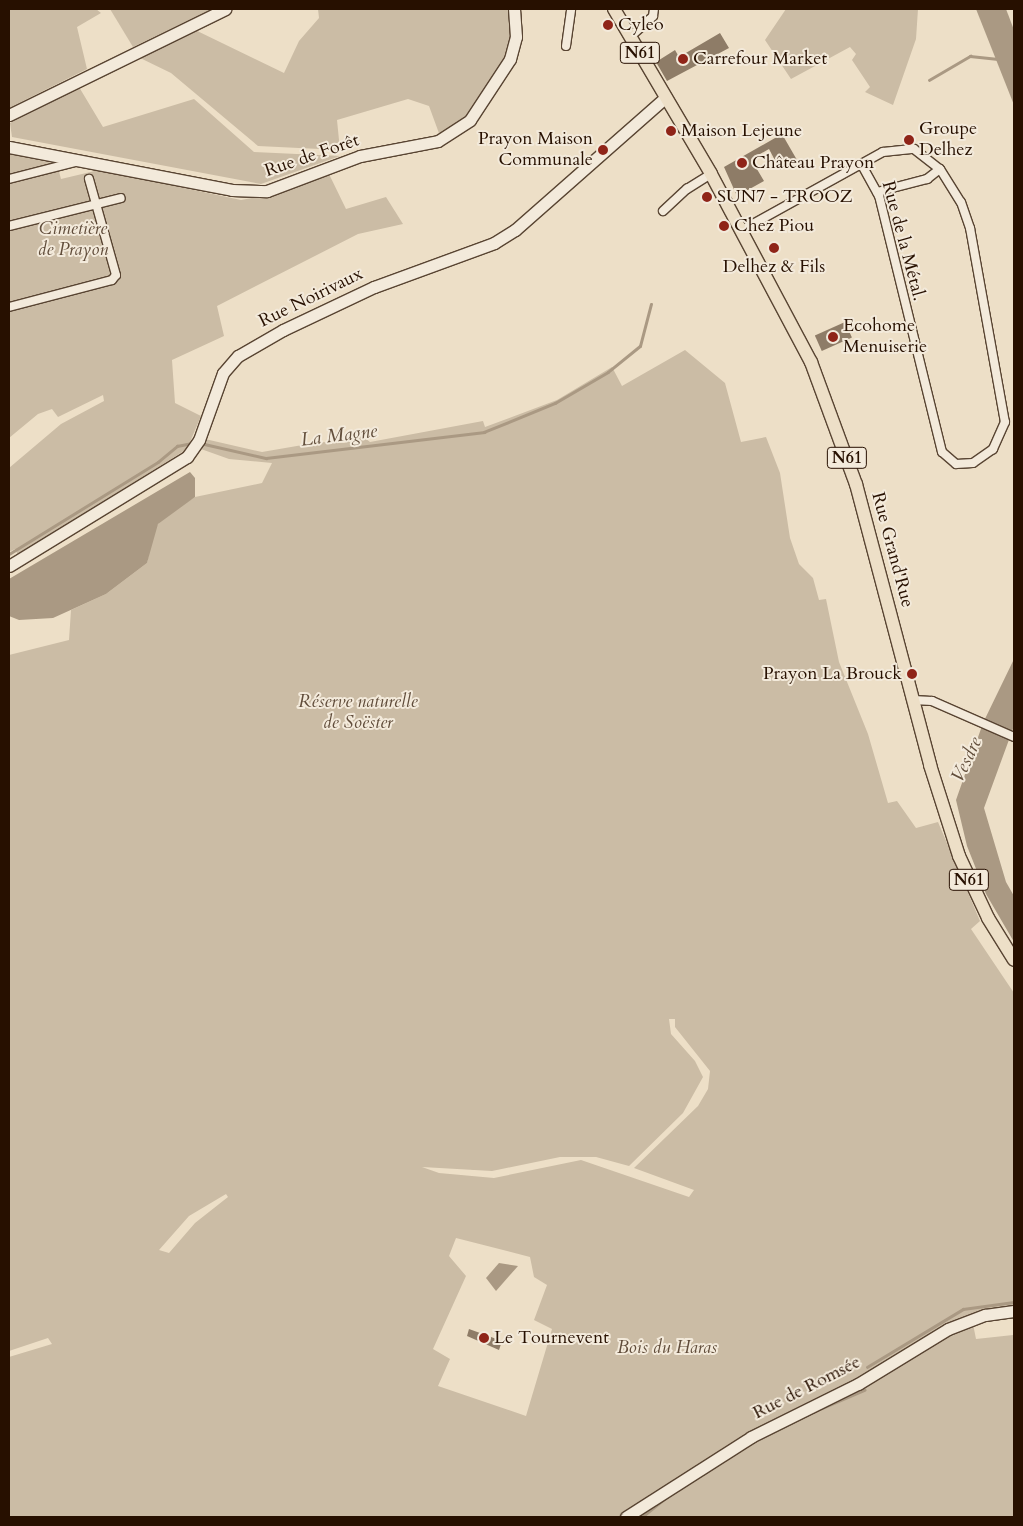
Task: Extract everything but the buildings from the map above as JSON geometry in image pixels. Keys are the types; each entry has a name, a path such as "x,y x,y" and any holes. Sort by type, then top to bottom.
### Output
{"main road":[{"name":"Rue Grand'Rue","path":"614,9 711,174 811,362 856,484 930,765 954,840 988,918 1014,960"}],"street":[{"path":"9,115 225,9"},
{"name":"Rue de Forêt","path":"9,147 232,190 267,191 360,156 438,140 470,120 510,59 516,37 514,9"},
{"path":"566,46 571,9"},
{"path":"630,37 653,16 654,9"},
{"name":"Rue Noirivaux","path":"9,566 187,457 197,444 223,373 238,356 283,330 374,287 494,243 515,230 666,97"},
{"name":"Rue de la Métal.","path":"742,230 883,152 914,149 940,169 961,202 970,228 1004,422 993,449 972,464 956,464 942,452 877,192 862,165"},
{"path":"9,179 80,161"},
{"path":"877,192 928,179 940,169"},
{"path":"663,211 687,189 711,174"},
{"path":"9,307 112,280 116,275 89,179"},
{"path":"9,226 121,198"},
{"path":"913,700 932,701 1014,737"},
{"name":"Rue de Romsée","path":"626,1517 751,1437 858,1384 948,1329 985,1315 1014,1311"}],"green space":[{"path":"9,9 96,9 101,13 77,27 87,69 9,108"},
{"path":"110,9 212,9 133,47"},
{"path":"318,9 510,9 511,37 505,59 468,115 440,136 429,106 408,99 337,120 340,150 258,146 171,73 136,56 189,27 284,73 299,41 319,18"},
{"path":"786,9 918,9 916,39 893,105 865,92 870,87 852,60 856,54 850,47 791,79 765,40"},
{"path":"79,87 103,127 194,99 254,152 340,156 261,184 12,137 10,123"},
{"name":"Cimetière de Prayon","path":"9,154 57,164 61,179 99,170 241,200 275,194 328,172 346,209 386,197 403,224 358,234 217,306 224,336 172,360 175,403 201,416 187,449 18,555 15,549 9,552 9,468 61,424 104,401 103,395 58,417 52,409 38,414 9,438"},
{"path":"685,350 725,383 741,442 766,437 780,473 790,538 799,564 813,578 819,600 826,599 839,662 868,734 888,803 897,801 916,828 938,822 980,921 971,929 1014,993 1014,1307 971,1314 976,1339 1013,1335 1014,1328 1014,1517 9,1517 9,1357 52,1344 48,1338 9,1351 9,655 69,640 71,610 106,594 147,563 154,530 162,518 195,497 262,483 272,463 229,459 201,449 205,439 262,452 320,442 345,443 357,432 370,442 483,421 485,427 557,400 612,367 622,386","holes":["669,1019 675,1019 675,1027 710,1071 708,1089 698,1106 634,1168 694,1190 689,1197 581,1160 494,1178 439,1173 422,1167 492,1171 560,1157 596,1157 629,1166 683,1113 703,1077 695,1061 671,1034","226,1194 228,1197 195,1223 169,1253 159,1250 189,1216","456,1238 530,1257 534,1277 547,1285 534,1320 552,1329 526,1416 438,1386 450,1359 433,1349 466,1276 449,1256"]}],"shaded area":[{"path":"976,9 1006,9 1014,30 1014,105"},
{"path":"190,472 195,478 195,497 158,524 147,563 106,594 53,618 19,620 9,616 9,579"},
{"name":"Vesdre","path":"1014,659 1014,726 984,808 1006,882 1014,896 1014,942 986,894 967,846 956,800 983,723"},
{"path":"499,1263 518,1266 496,1291 486,1278"}],"waterway":[{"name":"La Magne","path":"929,80 970,56 998,59"},
{"name":"La Magne","path":"200,443 266,458 484,432 555,403 608,372 640,346 651,304"},
{"name":"La Magne","path":"9,554 158,462 177,446 192,443"},
{"path":"867,1367 963,1309 1014,1302"},
{"path":"813,1412 864,1390"},
{"path":"642,1517 668,1496"}],"place":[{"name":"Cyleo","path":"608,25"},
{"name":"Carrefour Market","path":"683,59"},
{"name":"Maison Lejeune","path":"671,131"},
{"name":"Groupe Delhez","path":"909,140"},
{"name":"Prayon Maison Communale","path":"603,150"},
{"name":"Château Prayon","path":"742,163"},
{"name":"SUN7 - TROOZ","path":"707,197"},
{"name":"Chez Piou","path":"724,226"},
{"name":"Delhez & Fils","path":"774,248"},
{"name":"Ecohome Menuiserie","path":"833,337"},
{"name":"Prayon La Brouck","path":"912,674"},
{"name":"Le Tournevent","path":"484,1338"}],"park label":[{"name":"Réserve naturelle de Soëster","path":"358,713"},
{"name":"Bois du Haras","path":"667,1348"}]}
